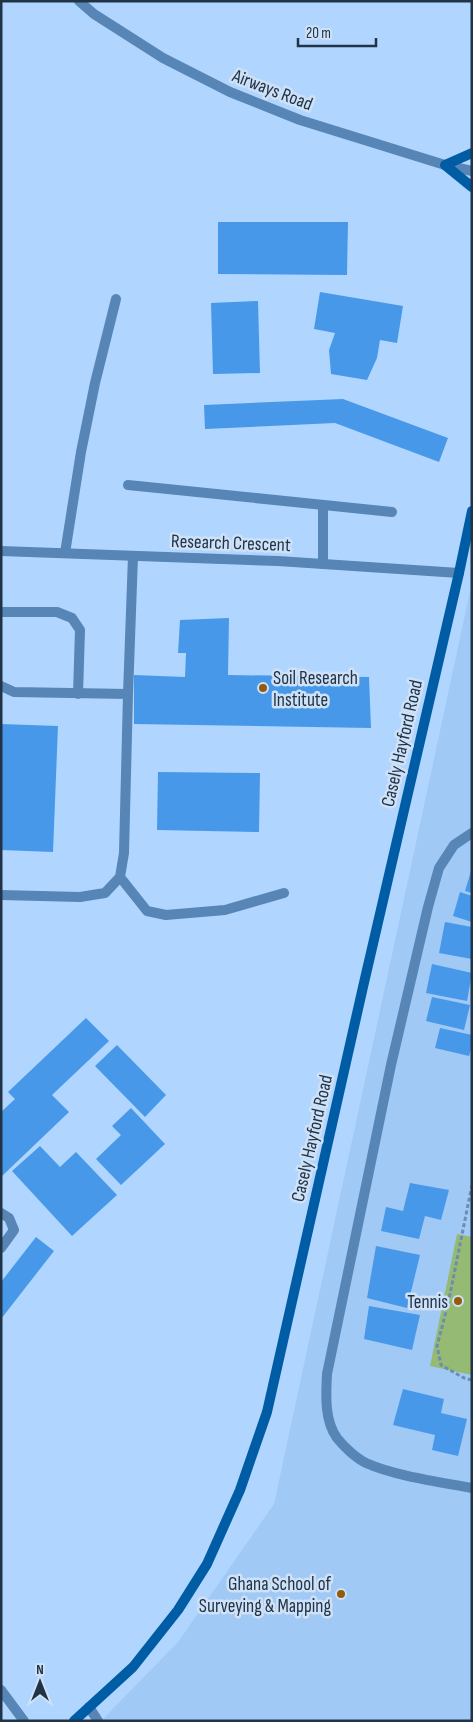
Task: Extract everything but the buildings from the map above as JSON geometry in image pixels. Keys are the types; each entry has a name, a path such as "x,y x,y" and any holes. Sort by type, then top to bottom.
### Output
{"street":[{"name":"Airways Road","path":"79,1 94,14 163,58 230,92 300,120 445,165 472,170"},
{"path":"472,153 445,165 472,187"},
{"path":"65,553 94,383 116,299"},
{"path":"128,485 392,512"},
{"path":"323,505 323,564"},
{"name":"Casely Hayford Road","path":"74,1721 133,1667 178,1610 208,1564 240,1490 267,1412 472,511"},
{"name":"Research Crescent","path":"1,551 323,564 459,573"},
{"path":"1,895 80,897 105,893 120,877 124,853 134,556"},
{"path":"1,612 57,612 72,618 80,630 78,694"},
{"path":"1,686 14,692 128,694"},
{"path":"472,834 454,845 439,868 428,907 391,1065 327,1374 326,1399 329,1420 336,1437 350,1452 365,1462 384,1469 472,1488"},
{"path":"120,877 147,911 166,916 225,910 284,893"},
{"path":"1,1213 9,1218 14,1230 1,1248"},
{"path":"1,1690 24,1721"},
{"path":"89,1707 98,1721"}],"path":[{"path":"472,1185 448,1304 437,1346 441,1365 464,1378 472,1380"},
{"path":"466,1212 472,1213"}],"shaded area":[{"path":"472,582 472,1721 101,1721 178,1642 274,1504"}],"green space":[{"name":"Tennis","path":"457,1234 472,1237 472,1375 430,1366"}],"place":[{"name":"Soil Research Institute","path":"263,688"},
{"name":"Tennis","path":"458,1301"},
{"name":"Ghana School of Surveying & Mapping","path":"341,1594"}]}
